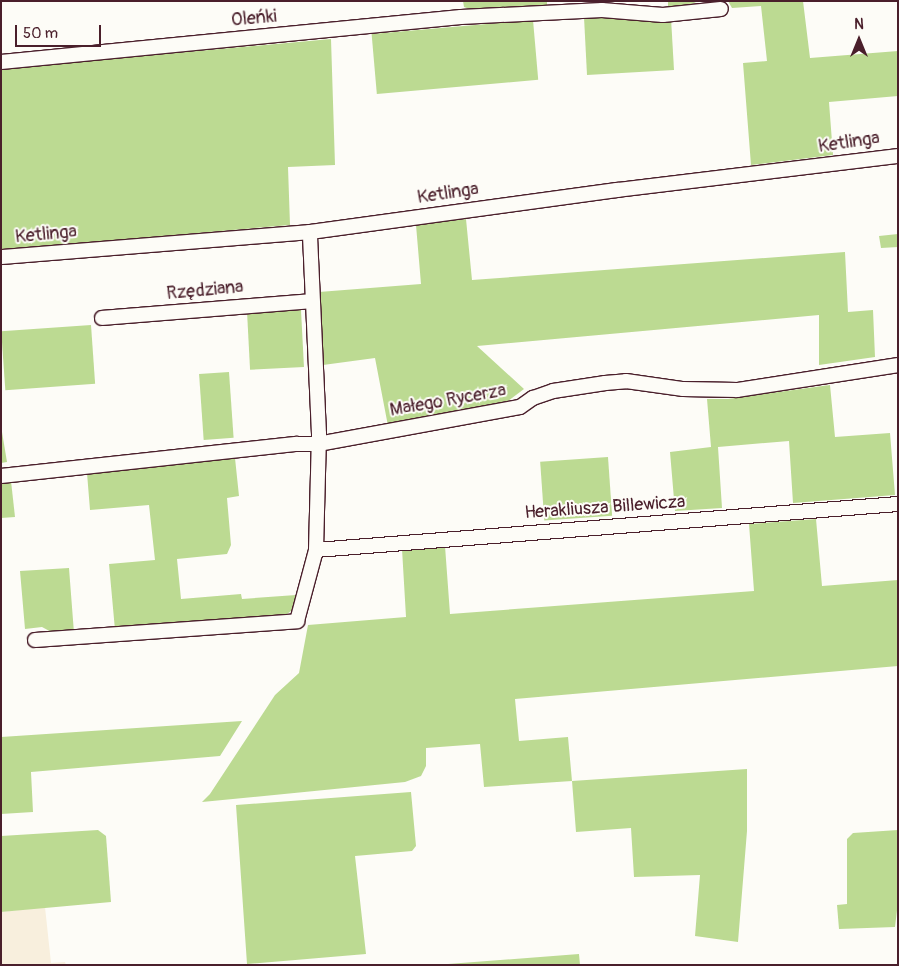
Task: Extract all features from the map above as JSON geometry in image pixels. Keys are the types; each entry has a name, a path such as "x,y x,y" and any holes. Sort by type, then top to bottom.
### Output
{"street":[{"name":"Oleńki","path":"1,62 461,17 602,10 663,14 720,9"},
{"name":"Ketlinga","path":"1,257 310,232 617,190 898,156"},
{"path":"35,640 297,621 316,550 319,434 310,232"},
{"name":"Rzędziana","path":"102,318 312,301"},
{"name":"Małego Rycerza","path":"1,476 297,444 318,444 520,407 533,398 553,391 605,383 626,381 683,389 737,390 898,365"},
{"name":"Herakliusza Billewicza","path":"316,550 898,504"}],"shaded area":[{"path":"45,907 51,963 65,962 66,965 1,965 1,912"}],"green space":[{"path":"463,1 547,1 547,10 478,12 464,7"},
{"path":"668,1 698,1 684,8 668,10"},
{"path":"728,1 803,1 810,58 898,51 898,96 829,102 833,155 751,165 743,63 767,61 761,6 732,8"},
{"path":"612,15 671,18 674,70 587,75 584,17"},
{"path":"533,20 538,80 377,94 372,34"},
{"path":"331,39 335,165 288,167 290,225 1,250 1,66 142,56"},
{"path":"466,219 472,280 845,252 848,312 873,310 875,357 819,365 819,315 477,346 524,389 508,401 388,426 375,358 323,365 319,292 421,284 416,225"},
{"path":"898,234 898,247 881,248 879,236"},
{"path":"301,310 304,367 250,370 247,313"},
{"path":"91,325 95,384 5,390 1,331"},
{"path":"229,372 234,438 204,440 199,374"},
{"path":"830,385 835,437 890,433 895,495 793,503 789,441 718,447 722,508 675,511 670,452 711,447 707,399 728,399"},
{"path":"1,426 7,462 1,463"},
{"path":"608,457 612,516 544,521 540,462"},
{"path":"235,458 239,496 227,498 231,545 227,554 177,559 181,599 241,594 242,599 296,595 297,603 283,617 115,630 109,564 155,560 149,505 90,510 87,473"},
{"path":"11,481 15,517 1,518 1,482"},
{"path":"816,519 822,586 898,580 898,666 515,699 519,741 568,737 572,781 484,787 480,744 426,748 426,766 421,776 405,782 202,802 210,794 275,695 299,673 308,625 406,617 402,549 445,546 450,614 754,591 749,524"},
{"path":"69,568 74,633 55,634 42,627 25,629 20,571"},
{"path":"242,721 220,756 31,772 33,812 1,814 1,737"},
{"path":"747,769 747,831 738,942 695,936 700,875 634,877 631,828 576,832 572,781"},
{"path":"411,792 416,846 412,851 355,856 366,954 247,964 236,805"},
{"path":"98,830 106,836 111,902 1,912 1,836"},
{"path":"898,830 898,902 895,927 839,929 837,905 847,904 847,839 853,833"},
{"path":"579,954 580,965 435,965"}]}
